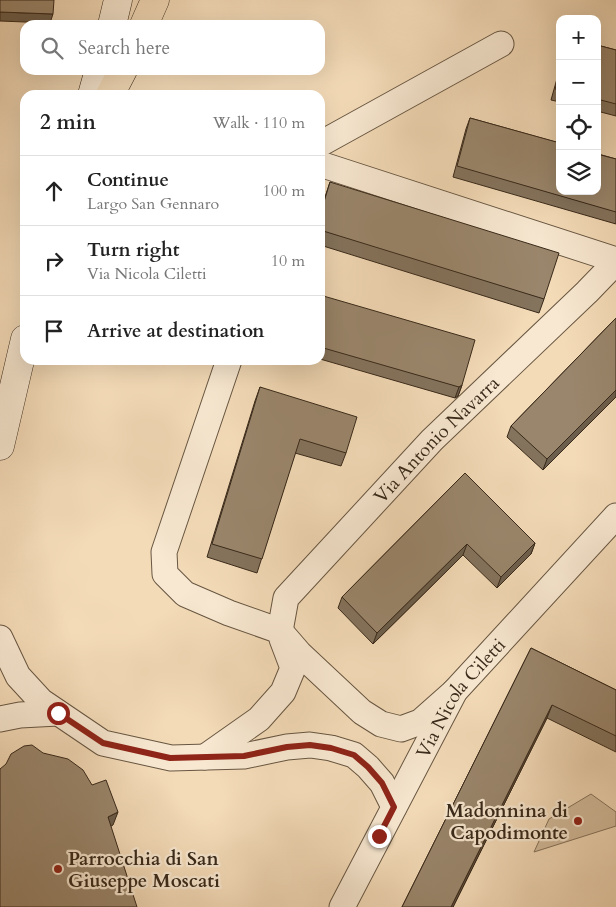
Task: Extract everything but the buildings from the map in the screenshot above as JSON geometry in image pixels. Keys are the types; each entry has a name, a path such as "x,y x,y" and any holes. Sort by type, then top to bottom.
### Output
{"highway":[{"path":"146,20 155,0"},
{"path":"113,90 120,75"}],"main road":[{"path":"113,20 118,0"},
{"path":"93,90 98,75"},
{"path":"0,446 20,360"}],"street":[{"path":"325,141 501,44"},
{"name":"Via Antonio Navarra","path":"280,632 286,598 432,440 561,318 616,261 325,166"},
{"path":"227,365 164,552 165,574 185,594 280,632 299,653 362,712 381,724 401,728 420,722 455,691"},
{"name":"Via Nicola Ciletti","path":"342,907 455,691 616,516"},
{"path":"205,757 259,719 283,692 293,668 280,632"},
{"path":"0,638 18,676 40,701 103,743 170,758 244,756 287,747 310,745 331,748 354,755 368,767 382,783 394,807"},
{"path":"0,719 20,715 58,713"}],"shaded area":[{"path":"591,794 616,812 616,826 534,852 549,819"}],"place":[{"name":"Madonnina di Capodimonte","path":"578,821"},
{"name":"Parrocchia di San Giuseppe Moscati","path":"58,869"}],"route":[{"path":"58,713 103,743 170,758 244,756 287,747 310,745 331,748 354,755 382,783 394,807 379,836"}]}
